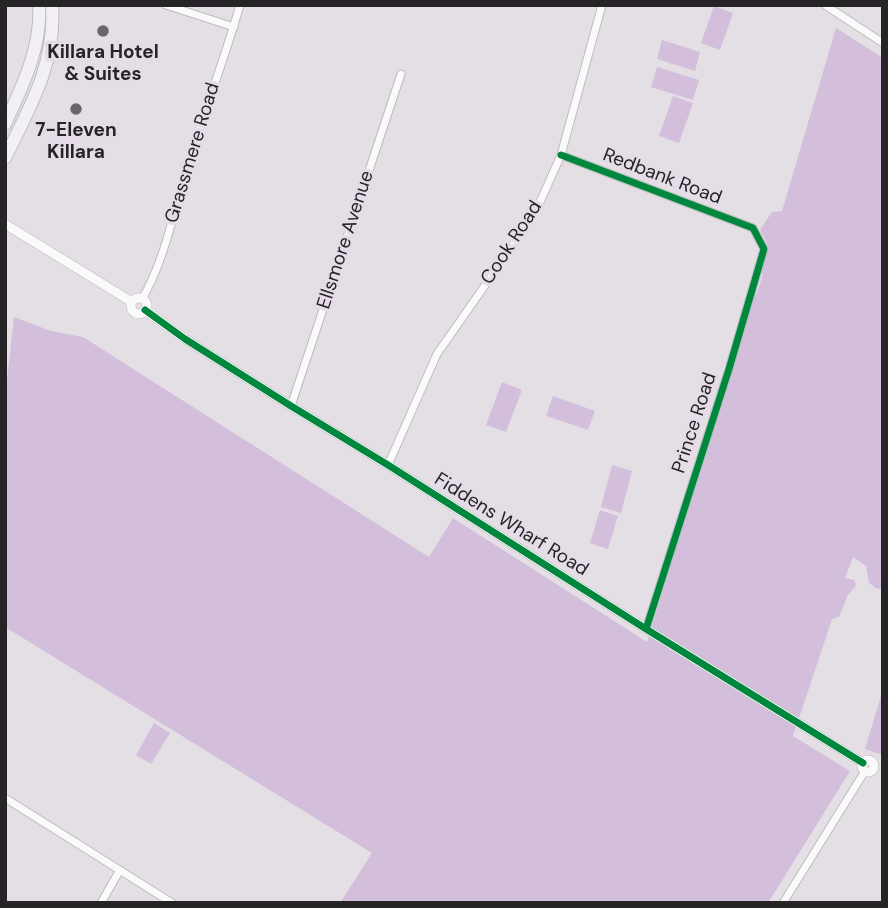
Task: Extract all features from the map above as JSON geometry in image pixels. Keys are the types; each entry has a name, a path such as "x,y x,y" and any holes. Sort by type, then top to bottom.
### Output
{"highway":[{"path":"5,124 23,86 37,41 39,5"},
{"path":"5,158 46,69 52,43 52,5"}],"street":[{"path":"166,5 234,27"},
{"name":"Grassmere Road","path":"142,299 167,238 240,5"},
{"name":"Cook Road","path":"388,465 437,354 536,211 561,155 602,5"},
{"path":"825,5 883,43"},
{"name":"Ellsmore Avenue","path":"291,406 401,74"},
{"name":"Redbank Road","path":"561,155 753,229"},
{"path":"5,224 132,302"},
{"name":"Prince Road","path":"646,629 764,250 753,229"},
{"path":"136,298 142,299 146,304 145,310 135,312 131,308 132,302 136,298"},
{"name":"Fiddens Wharf Road","path":"145,310 185,339 291,406 871,768"},
{"path":"783,903 871,768"},
{"path":"5,798 172,903"},
{"path":"101,903 120,870"}],"shaded area":[{"path":"714,6 733,13 720,50 701,43"},
{"path":"836,28 883,58 883,579 880,579 883,587 879,589 869,583 866,566 853,557 845,578 854,580 855,587 848,595 839,617 832,619 793,736 850,771 768,903 340,903 372,853 5,627 5,398 14,317 51,331 83,337 429,557 453,518 647,642 751,298 757,293 763,274 758,270 767,246 760,230 772,212 782,211"},
{"path":"662,40 700,52 695,71 657,59"},
{"path":"657,67 699,80 693,100 651,87"},
{"path":"673,96 693,103 679,143 659,136"},
{"path":"502,382 522,390 506,432 486,425"},
{"path":"553,396 595,411 588,430 546,416"},
{"path":"612,465 632,471 621,513 601,507"},
{"path":"600,510 618,516 608,549 590,543"},
{"path":"883,689 883,755 865,749"},
{"path":"154,723 170,733 151,764 136,755"}],"cycle path":[{"path":"561,155 753,228 764,249 729,369 646,629"},
{"path":"145,310 185,339 291,406 863,763"}],"place":[{"name":"Killara Hotel & Suites","path":"103,31"},
{"name":"7-Eleven Killara","path":"76,109"}]}
